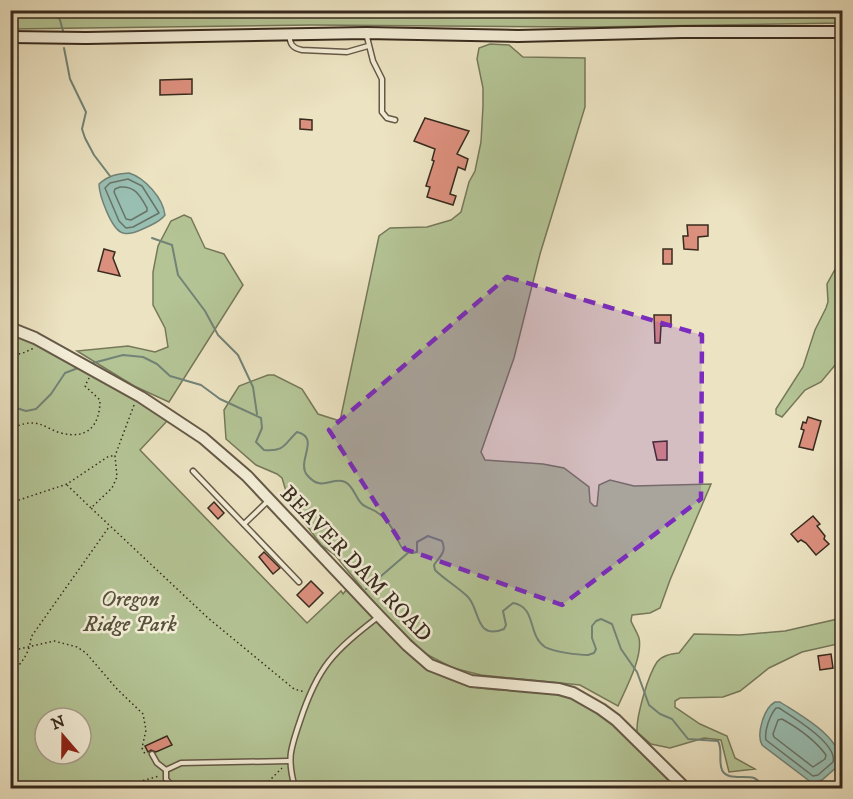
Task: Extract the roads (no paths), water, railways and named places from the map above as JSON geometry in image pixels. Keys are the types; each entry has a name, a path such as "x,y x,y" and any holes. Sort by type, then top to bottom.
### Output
{"street":[{"path":"10,37 86,38 366,33 518,36 714,31 843,32"},
{"name":"BEAVER DAM ROAD","path":"10,328 35,338 138,395 203,438 247,476 420,657 442,671 471,681 559,689 586,700 616,720 685,789"}],"lane":[{"path":"366,33 368,46 382,80 382,112 387,118 395,120"},
{"path":"289,34 295,49 347,52 368,46"},
{"path":"193,471 299,582"},
{"path":"244,524 269,499"},
{"path":"295,789 289,761 291,747 309,693 322,669 339,649 379,616"},
{"path":"153,756 165,772 173,789"},
{"path":"165,772 171,766 192,762 289,761"}],"water":[{"path":"129,173 141,179 152,190 161,202 165,215 154,224 134,232 123,233 110,219 103,203 99,184 113,176"},
{"path":"775,702 780,702 819,728 835,746 839,755 839,765 822,780 812,783 762,745 760,734 762,722 767,710"}],"waterway":[{"path":"52,10 60,20 63,31"},
{"path":"64,48 70,79 86,112 82,129 85,138 94,155 110,176"},
{"path":"152,238 172,245 178,275 205,311 218,335 238,355 253,387 257,414"},
{"path":"89,364 123,355 143,357 157,364 170,376 201,385 220,399 261,418 262,428 256,442 264,450 280,448 297,432 304,435 308,445 304,469 312,480 322,484 336,481 348,484 365,507 386,520 401,547 407,552 417,552 417,542 428,536 442,541 443,551 434,565 435,570 468,597 480,622 488,631 495,632 504,629 506,625 503,611 513,603 526,610 539,642 545,647 560,652 588,655 594,653 596,649 592,638 592,626 601,619 612,624 621,649 637,672 649,705 660,714 672,719 688,739 718,741 724,773 732,777 754,778 765,788"},
{"path":"10,406 26,411 36,409 51,394 65,373 78,368"},
{"path":"366,589 409,552"}],"park label":[{"name":"Oregon Ridge Park","path":"130,610"}]}
